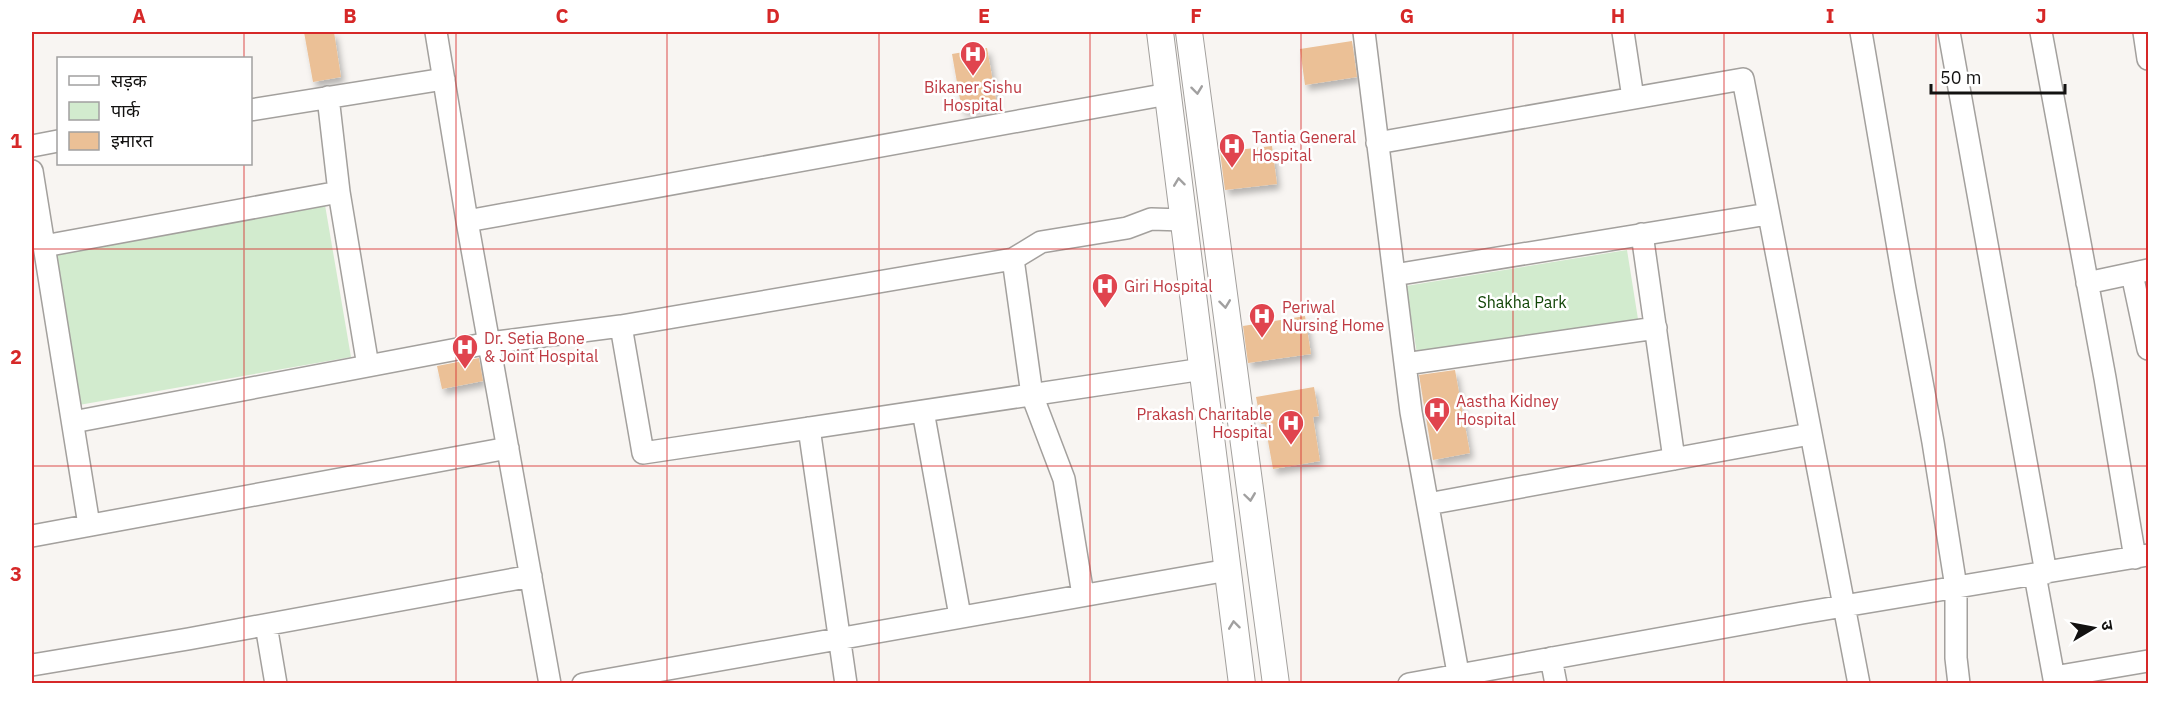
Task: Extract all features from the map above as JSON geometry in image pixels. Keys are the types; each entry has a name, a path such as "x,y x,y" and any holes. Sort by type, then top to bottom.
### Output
{"street":[{"path":"436,32 467,221 550,684"},
{"path":"1160,32 1242,684"},
{"path":"1189,32 1276,684"},
{"path":"1364,32 1411,412 1459,679"},
{"path":"1623,32 1633,98"},
{"path":"1861,32 1956,587 1956,658 1959,684"},
{"path":"1949,32 2040,574 2055,680 2148,661"},
{"path":"1409,684 1459,679 1551,658 2142,556 2087,283 2041,32"},
{"path":"2144,32 2148,58"},
{"path":"252,110 444,79"},
{"path":"1377,143 1743,79 1842,606 1859,684"},
{"path":"467,221 1168,94"},
{"path":"328,98 339,192 368,366"},
{"path":"32,146 57,141"},
{"path":"32,171 90,525"},
{"path":"44,246 339,192"},
{"path":"1394,275 1768,214"},
{"path":"72,422 489,342 621,326 1013,259 1041,242 1127,228 1151,219 1184,220"},
{"path":"1642,234 1674,459"},
{"path":"1013,259 1032,395 1064,479 1083,595"},
{"path":"2087,283 2140,272 2148,349"},
{"path":"621,326 643,453 1203,369"},
{"path":"1405,364 1656,328"},
{"path":"923,411 960,616"},
{"path":"809,428 846,684"},
{"path":"1428,504 1810,434"},
{"path":"32,536 508,448"},
{"path":"583,684 1228,570"},
{"path":"32,665 531,576"},
{"path":"266,625 276,684"},
{"path":"1551,658 1556,684"}],"green space":[{"path":"325,205 351,357 79,405 52,253"},
{"name":"Shakha Park","path":"1627,250 1638,319 1417,354 1406,286"}],"building":[{"path":"304,32 334,32 341,77 313,82"},
{"path":"1352,41 1357,77 1305,85 1300,49"},
{"path":"987,48 997,105 962,111 952,54"},
{"path":"1272,146 1277,184 1225,190 1220,152"},
{"path":"1305,316 1311,354 1248,363 1243,326"},
{"path":"479,358 483,381 442,389 437,366"},
{"path":"1455,370 1470,453 1433,460 1419,375"},
{"path":"1314,387 1319,416 1313,417 1320,461 1273,469 1265,424 1261,424 1256,397"}],"place":[{"name":"Bikaner Sishu Hospital","path":"973,77"},
{"name":"Tantia General Hospital","path":"1232,169"},
{"name":"Giri Hospital","path":"1105,309"},
{"name":"Periwal Nursing Home","path":"1262,339"},
{"name":"Dr. Setia Bone & Joint Hospital","path":"465,370"},
{"name":"Aastha Kidney Hospital","path":"1437,433"},
{"name":"Prakash Charitable Hospital","path":"1291,446"}]}
